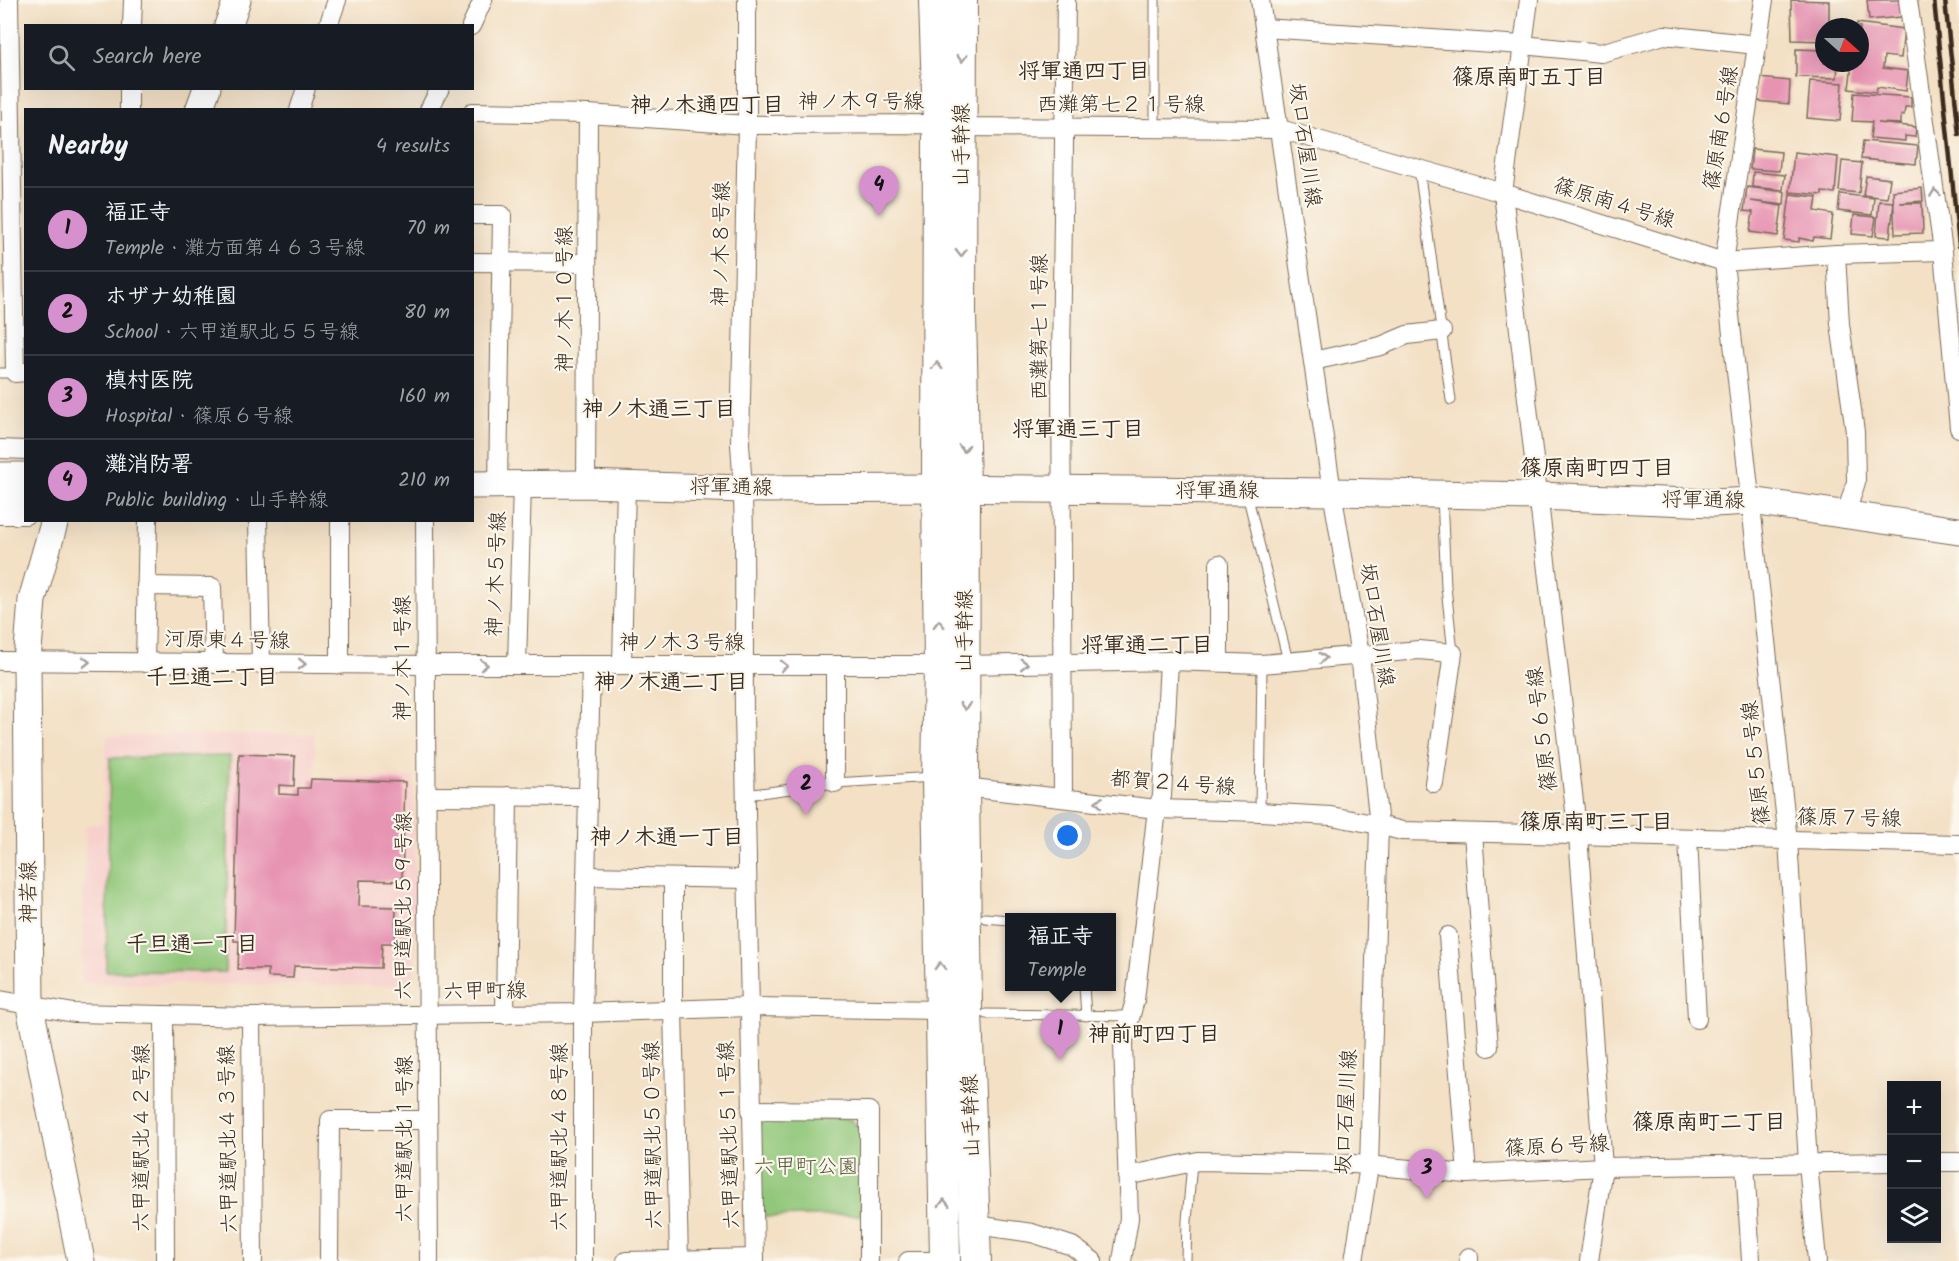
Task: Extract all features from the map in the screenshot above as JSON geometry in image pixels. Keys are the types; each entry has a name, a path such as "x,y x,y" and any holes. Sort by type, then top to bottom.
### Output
{"main road":[{"name":"山手幹線","path":"934,0 950,126 961,315 951,488 950,782 941,1010 945,1261"},
{"name":"山手幹線","path":"950,126 962,0"},
{"name":"山手幹線","path":"950,782 967,1012 976,1261"}],"street":[{"path":"9,0 13,173 20,294 13,373"},
{"path":"132,24 133,0"},
{"path":"229,24 237,0"},
{"path":"329,24 337,0"},
{"path":"472,24 483,0"},
{"name":"神ノ木８号線","path":"746,795 743,666 744,489 740,444 747,125 747,0"},
{"name":"西灘第七１号線","path":"1063,798 1061,361 1066,0"},
{"name":"坂口石屋川線","path":"1260,0 1332,492 1360,655 1378,825 1369,1166 1354,1261"},
{"name":"篠原５６号線","path":"1529,0 1503,193 1578,836 1604,1167 1589,1261"},
{"name":"篠原南６号線","path":"1724,262 1764,0"},
{"path":"1908,0 1943,251 1959,428"},
{"path":"1264,28 1523,45 1601,53 1664,35 1757,45"},
{"path":"129,90 129,108"},
{"path":"200,108 206,90"},
{"path":"300,108 305,90"},
{"path":"430,108 439,90"},
{"name":"神ノ木９号線","path":"474,112 588,114 747,125 950,126"},
{"name":"神ノ木１０号線","path":"586,484 588,114"},
{"name":"西灘第七２１号線","path":"950,126 1280,129"},
{"name":"篠原南４号線","path":"1280,129 1503,193 1724,262 1836,254 1943,251"},
{"name":"神ノ木５号線","path":"474,215 502,215 497,485 517,665"},
{"path":"1836,254 1840,324 1855,432 1856,482 1846,514"},
{"path":"474,262 587,263"},
{"name":"篠原５５号線","path":"1724,262 1788,840 1808,1163 1817,1261"},
{"path":"1313,361 1381,346 1407,335 1443,331"},
{"path":"0,450 24,450"},
{"path":"0,476 24,476"},
{"name":"将軍通線","path":"497,485 586,484 744,489 951,488 1332,492 1538,496 1713,503 1751,501 1959,531"},
{"path":"622,665 626,485"},
{"path":"0,501 24,501"},
{"path":"0,515 24,516"},
{"name":"神若線","path":"54,522 32,600 27,662 30,1006 81,1261"},
{"path":"145,663 148,522"},
{"path":"258,522 261,664"},
{"path":"340,522 340,665"},
{"name":"神ノ木１号線","path":"425,522 426,796"},
{"path":"1219,564 1220,662"},
{"path":"146,586 213,587 214,664"},
{"name":"神ノ木３号線","path":"425,665 836,666 1169,661 1262,664 1419,651 1453,653"},
{"path":"1434,783 1453,653"},
{"path":"1122,1261 1129,1218 1123,1044 1135,1000 1157,809 1162,796 1169,661"},
{"name":"河原東４号線","path":"0,662 425,665"},
{"name":"六甲道駅北４８号線","path":"583,1261 583,1013 591,664"},
{"path":"835,783 836,666"},
{"name":"都賀２４号線","path":"950,782 1157,809 1332,816 1378,825"},
{"name":"六甲道駅北５１号線","path":"746,795 755,1259"},
{"path":"426,796 588,797"},
{"name":"六甲道駅北５９号線","path":"426,796 427,1016"},
{"path":"505,1014 508,796"},
{"name":"篠原７号線","path":"1378,825 1402,831 1959,844"},
{"path":"1473,833 1489,1047"},
{"path":"1688,838 1697,1019"},
{"path":"586,876 747,879"},
{"name":"六甲道駅北５０号線","path":"673,878 673,1010 679,1260"},
{"path":"1448,936 1467,1174"},
{"name":"六甲町線","path":"0,1000 74,1013 250,1017 583,1013 749,1007 941,1010"},
{"name":"六甲道駅北４２号線","path":"165,1015 165,1261"},
{"name":"六甲道駅北１号線","path":"427,1016 429,1261"},
{"name":"六甲道駅北４３号線","path":"250,1017 253,1261"},
{"path":"751,1110 869,1111 869,1261"},
{"path":"329,1261 330,1120 428,1120"},
{"name":"篠原６号線","path":"1127,1176 1198,1161 1369,1166 1467,1174 1604,1167 1887,1162"},
{"path":"1941,1162 1959,1162"},
{"path":"1745,1164 1751,1261"},
{"path":"976,1225 1032,1233 1072,1246 1093,1261"},
{"path":"626,1261 755,1259"},
{"path":"908,1261 945,1261"}],"lane":[{"path":"1155,0 1155,127"},
{"path":"1419,169 1451,400"},
{"path":"1246,491 1288,661"},
{"path":"1442,494 1446,587 1453,653"},
{"path":"1260,812 1262,664"},
{"path":"746,795 835,783 950,782"},
{"path":"986,918 1005,920"},
{"path":"1084,991 1086,1016"},
{"path":"986,1014 1131,1016"},
{"path":"1186,1261 1192,1162"}],"shaded area":[{"path":"315,734 315,777 414,777 415,977 405,986 81,983 86,825 102,823 107,736"}],"green space":[{"path":"230,756 225,972 106,971 110,758"},
{"name":"六甲町公園","path":"770,1119 850,1119 861,1130 861,1215 759,1217 756,1127"}],"building":[{"path":"1791,0 1829,1 1829,18 1815,18 1815,41 1792,40"},
{"path":"1867,0 1899,0 1901,17 1869,20"},
{"path":"1869,25 1904,29 1901,58 1884,56 1883,68 1908,71 1906,91 1877,87 1876,92 1849,89 1851,72 1869,72"},
{"path":"1796,49 1815,50 1815,72 1837,72 1837,78 1796,77"},
{"path":"1759,78 1790,81 1789,104 1757,101"},
{"path":"1810,81 1843,83 1840,121 1807,118"},
{"path":"1854,93 1911,97 1911,107 1905,107 1904,115 1901,115 1901,124 1878,123 1916,127 1915,137 1905,136 1905,141 1870,138 1872,122 1852,121"},
{"path":"1863,141 1918,146 1916,164 1861,159"},
{"path":"1752,149 1781,152 1779,171 1750,169"},
{"path":"1794,152 1838,157 1835,193 1822,192 1822,195 1790,192"},
{"path":"1842,161 1862,163 1859,193 1839,191"},
{"path":"1753,172 1785,175 1783,190 1752,187"},
{"path":"1866,176 1890,179 1887,198 1863,195"},
{"path":"1747,187 1785,192 1784,205 1751,201 1782,206 1778,236 1750,232 1753,212 1744,211"},
{"path":"1922,188 1923,201 1900,203 1922,203 1923,233 1895,234 1893,191"},
{"path":"1790,194 1817,197 1815,211 1833,214 1830,239 1814,237 1813,241 1799,238 1799,242 1784,240"},
{"path":"1840,194 1874,198 1872,215 1838,211"},
{"path":"1879,201 1894,202 1890,237 1876,236"},
{"path":"1854,215 1876,217 1873,236 1852,234"},
{"path":"239,754 295,756 294,786 279,785 279,794 298,795 298,788 310,788 311,779 405,782 402,881 360,880 359,906 396,907 395,943 382,943 381,968 294,966 293,978 268,977 268,969 238,969 239,941 234,941"}],"railway":[{"path":"1934,0 1959,246"},
{"path":"1945,0 1959,135"}],"place":[{"name":"灘消防署","path":"879,216"},
{"name":"ホザナ幼稚園","path":"806,815"},
{"name":"福正寺","path":"1060,1060"},
{"name":"槙村医院","path":"1427,1199"}],"district":[{"name":"将軍通四丁目","path":"1084,72"},
{"name":"篠原南町五丁目","path":"1529,78"},
{"name":"神ノ木通四丁目","path":"707,106"},
{"name":"神ノ木通三丁目","path":"659,410"},
{"name":"将軍通三丁目","path":"1078,430"},
{"name":"篠原南町四丁目","path":"1597,469"},
{"name":"将軍通二丁目","path":"1147,646"},
{"name":"千旦通二丁目","path":"212,678"},
{"name":"神ノ木通二丁目","path":"671,683"},
{"name":"篠原南町三丁目","path":"1596,823"},
{"name":"神ノ木通一丁目","path":"667,838"},
{"name":"千旦通一丁目","path":"192,945"},
{"name":"神前町四丁目","path":"1154,1035"},
{"name":"篠原南町二丁目","path":"1709,1123"}]}
